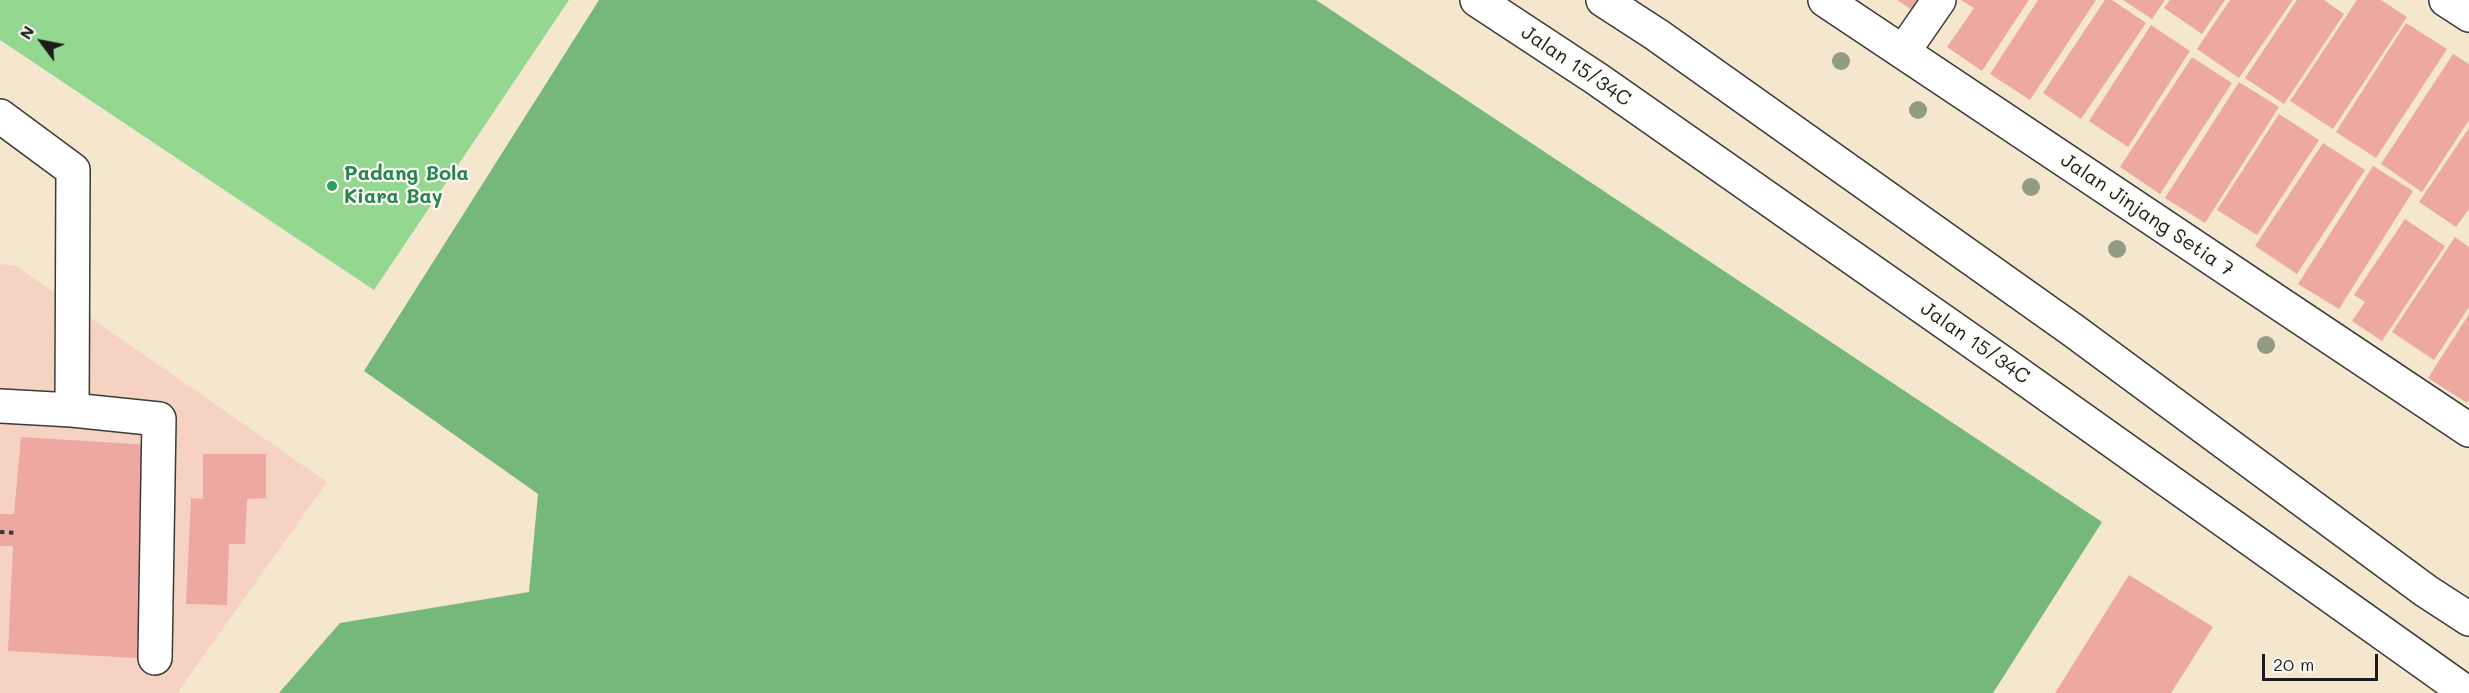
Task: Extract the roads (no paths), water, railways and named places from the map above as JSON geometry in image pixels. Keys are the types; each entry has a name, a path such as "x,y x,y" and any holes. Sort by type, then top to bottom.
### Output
{"street":[{"name":"Jalan 15/34C","path":"1477,0 1597,79 1847,254 2467,693"},
{"path":"1603,0 1657,35 2074,331 2426,591 2469,619"},
{"name":"Jalan Jinjang Setia 7","path":"1825,0 2469,430"},
{"path":"1903,52 1940,0"},
{"path":"2446,0 2469,15"},
{"path":"0,116 73,170 72,410"},
{"path":"0,406 72,410 159,419 156,658"}],"place":[{"name":"Padang Bola Kiara Bay","path":"332,186"}]}
